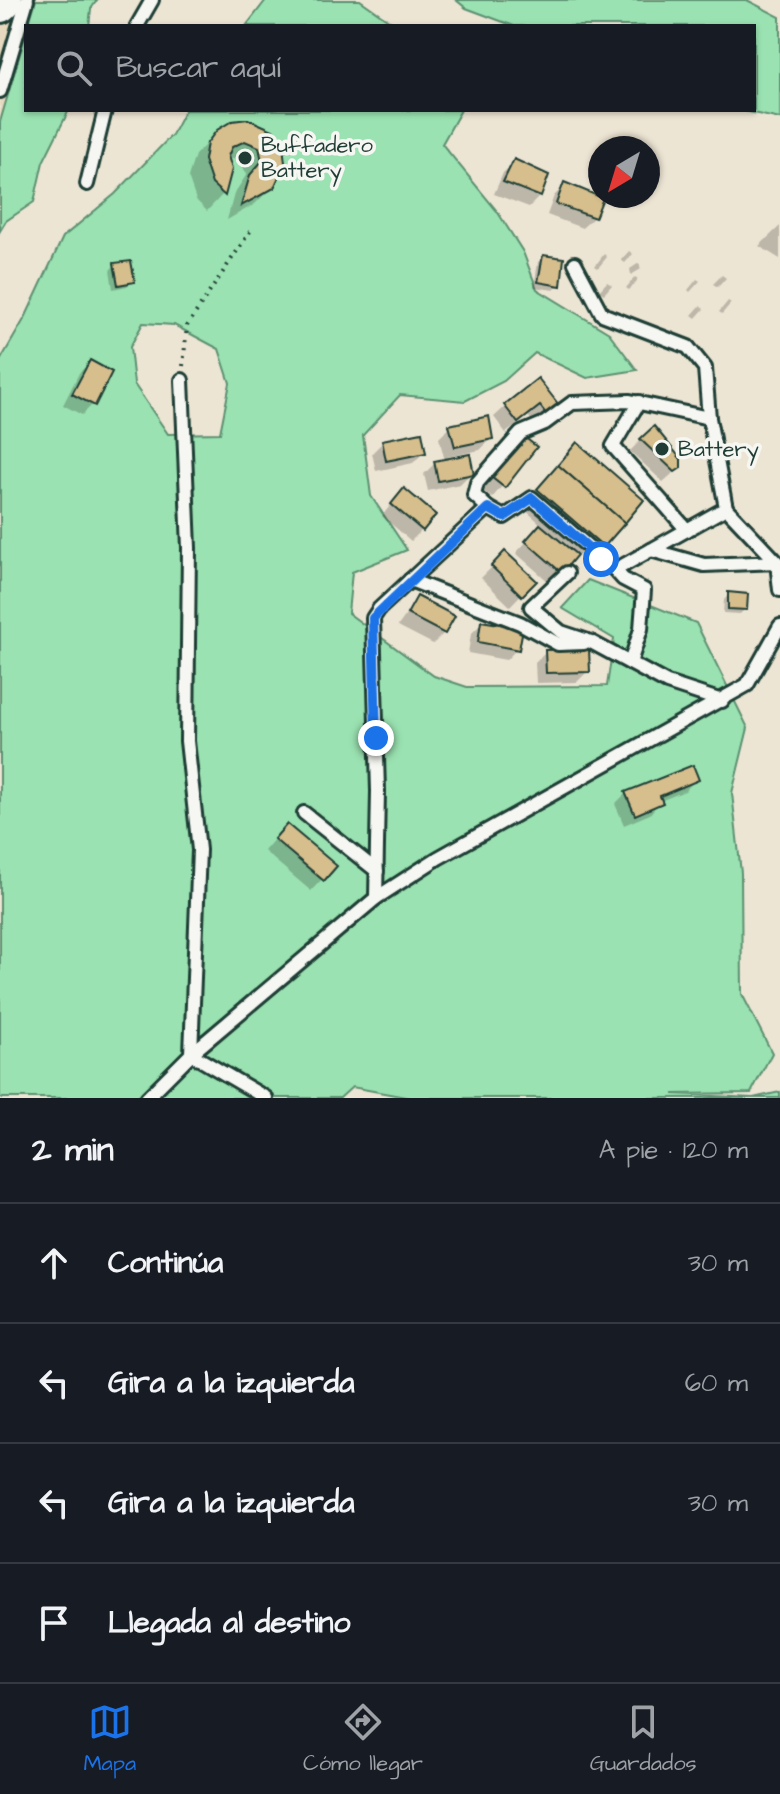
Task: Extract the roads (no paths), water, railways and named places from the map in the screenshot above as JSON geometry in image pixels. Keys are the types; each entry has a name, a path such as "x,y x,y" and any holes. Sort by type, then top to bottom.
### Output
{"lane":[{"path":"0,91 27,0"},
{"path":"138,24 152,0"},
{"path":"87,184 105,112"},
{"path":"575,263 602,314 688,347 705,368 709,418 726,508 777,562 780,590"},
{"path":"182,380 189,548 187,741 199,850 191,1054"},
{"path":"630,663 641,629 644,590 623,579 532,498 504,517 474,495 477,483 521,433 580,400 639,402 709,418"},
{"path":"639,402 613,446 687,530"},
{"path":"376,898 373,618 488,508"},
{"path":"615,570 726,508"},
{"path":"651,550 704,565 777,562"},
{"path":"520,623 531,607 567,573"},
{"path":"410,580 520,623 558,644 591,642"},
{"path":"531,607 561,632 591,642 667,683 722,701"},
{"path":"147,1098 191,1054 376,898 438,858 747,685 780,626"},
{"path":"304,813 377,871"},
{"path":"191,1054 266,1098"}],"place":[{"name":"Buffadero Battery","path":"245,158"},
{"name":"Battery","path":"662,449"}]}
